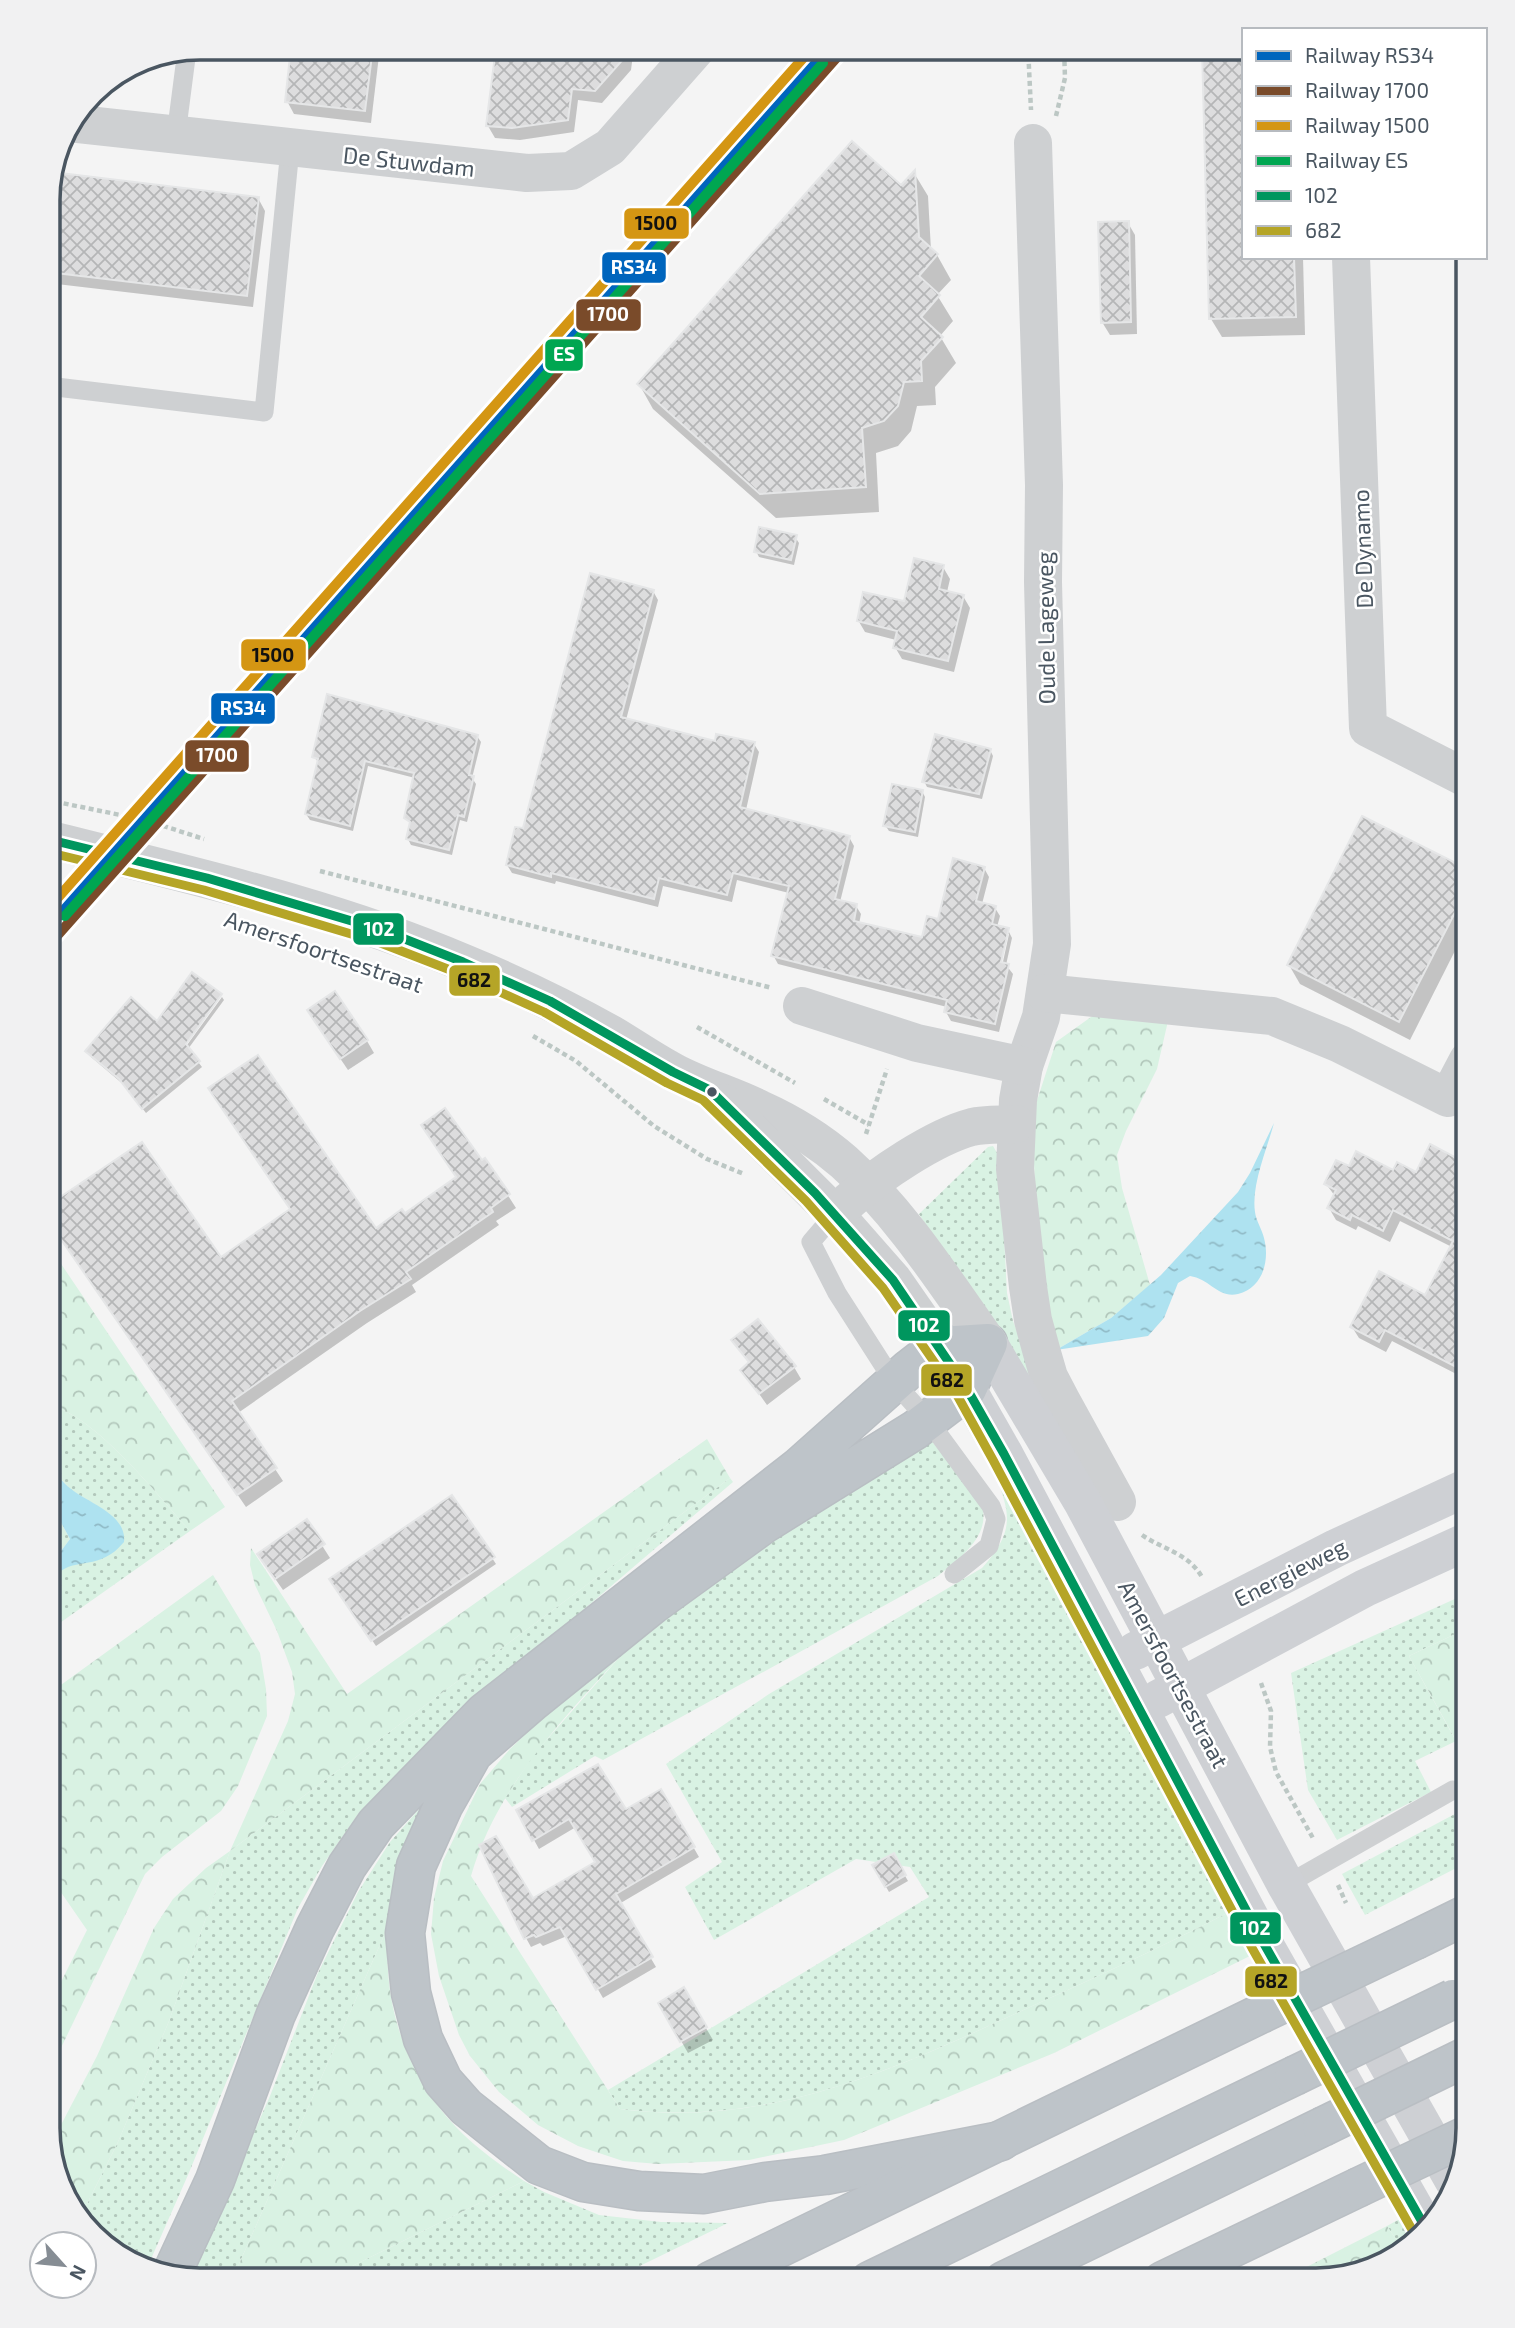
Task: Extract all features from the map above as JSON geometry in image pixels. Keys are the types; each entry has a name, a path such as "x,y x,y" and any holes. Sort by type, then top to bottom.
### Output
{"highway":[{"path":"175,2266 215,2180 276,2014 309,1940 347,1866 376,1824 484,1713 799,1468 894,1382 939,1346 988,1343 967,1389 928,1420 765,1523 652,1605 473,1753 443,1807 416,1866 405,1933 411,1993 423,2039 443,2081 466,2107 539,2165 583,2182 639,2191 704,2194 765,2182 825,2175 1001,2141"},
{"path":"738,2268 1456,1920"},
{"path":"897,2268 1456,1997"},
{"path":"1031,2268 1456,2062"},
{"path":"1190,2268 1455,2141"}],"main road":[{"name":"Amersfoortsestraat","path":"988,1343 1083,1503 1286,1885 1449,2172"},
{"name":"Amersfoortsestraat","path":"939,1346 1004,1454 1263,1942 1421,2221"},
{"name":"Energieweg","path":"1114,1662 1336,1548 1456,1493"},
{"path":"1139,1709 1365,1588 1456,1546"}],"street":[{"name":"De Stuwdam","path":"82,124 527,173 571,171 610,147 687,60"},
{"name":"Oude Lageweg","path":"1016,1124 1024,1066 1041,1017 1052,944 1043,582 1044,485 1033,143"},
{"name":"De Dynamo","path":"1351,259 1368,729 1456,773"},
{"name":"Amersfoortsestraat","path":"60,842 207,878 382,930 550,1001 673,1072 710,1090 759,1108 842,1160 867,1185 929,1260 988,1343"},
{"path":"1045,993 1272,1016 1340,1044 1448,1098 1456,1083"},
{"path":"802,1006 916,1043 1024,1066"},
{"name":"Amersfoortsestraat","path":"710,1090 835,1214 892,1280 939,1346"},
{"path":"835,1214 867,1185 931,1145 972,1127 1016,1124 1016,1169 1033,1320 1049,1377 1117,1502"}],"lane":[{"path":"176,135 186,60"},
{"path":"60,387 264,412 290,149"},
{"path":"835,1214 811,1242 837,1293 894,1382 928,1420 991,1506 996,1519 989,1546 954,1574"},
{"path":"1286,1885 1453,1790"}],"path":[{"path":"1029,60 1033,143"},
{"path":"1033,143 1049,128 1059,111 1065,78 1064,60"},
{"path":"60,803 145,820 210,842"},
{"path":"314,869 789,993 802,1006"},
{"path":"697,1027 800,1086"},
{"path":"527,1033 576,1061 654,1126 706,1159 752,1178"},
{"path":"823,1099 869,1125"}],"green space":[{"path":"1105,1007 1168,1021 1157,1069 1117,1155 1122,1188 1150,1285 1111,1318 1056,1350 1038,1258 1032,1116 1056,1042"},
{"path":"993,1146 1000,1158 1007,1293 1013,1321 1056,1434 919,1214 988,1147"},
{"path":"60,1262 225,1507 190,1531 124,1458 84,1423 60,1409"},
{"path":"60,1409 104,1439 190,1531 60,1623 60,1571 70,1565 99,1559 117,1523 104,1510 71,1490 60,1478"},
{"path":"707,1439 730,1478 230,1851 288,1721 295,1694 292,1672 277,1631 255,1585 250,1565 251,1548 347,1694"},
{"path":"930,1439 968,1486 983,1510 981,1530 970,1548 954,1563 938,1576 603,1760 595,1756 512,1807 505,1798 534,1754 633,1642 707,1581"},
{"path":"994,1473 1233,1910 1126,1963 921,2056 825,2090 726,2110 674,2113 620,2109 608,2090 929,1897 910,1867 856,1859 714,1940 685,1887 722,1862 666,1764 769,1694 982,1568 1000,1544 1007,1523 1004,1500"},
{"path":"730,1478 733,1482 452,1722 359,1813 322,1866 298,1908 151,2260 114,2240 85,2209 118,2142 169,2021 230,1851"},
{"path":"60,1521 70,1539 60,1552"},
{"path":"213,1575 260,1653 267,1716 238,1786 221,1811 162,1857 145,1874 60,2050 60,1984 87,1930 60,1891 60,1686"},
{"path":"1456,1598 1456,1634 1409,1656 1456,1741 1415,1761 1431,1792 1337,1840 1308,1790 1291,1673"},
{"path":"1456,1634 1456,1740 1409,1656"},
{"path":"633,1642 561,1722 517,1779 483,1842 471,1876 620,2109 674,2113 725,2110 776,2103 825,2090 921,2056 969,2035 1126,1963 1233,1910 1256,1953 1054,2053 844,2140 749,2160 658,2164 623,2161 578,2146 538,2125 499,2092 470,2056 459,2035 439,1976 431,1934 434,1898 443,1861 480,1784 510,1749 557,1704"},
{"path":"422,1806 390,1922 237,2268 194,2268 270,2096 317,1975 358,1892 390,1842"},
{"path":"1456,1813 1456,1868 1365,1915 1342,1874"},
{"path":"230,1851 169,2021 118,2142 85,2209 64,2165 60,2127 97,2056 154,1928 173,1899 206,1868"},
{"path":"390,1922 388,1978 400,2032 410,2058 438,2106 456,2127 488,2156 524,2181 348,2268 237,2268"},
{"path":"524,2181 599,2215 661,2222 728,2223 636,2268 348,2268"},
{"path":"1407,2215 1415,2228 1398,2242 1387,2226"},
{"path":"1387,2226 1398,2242 1352,2264 1305,2268"}],"water":[{"path":"1274,1123 1255,1190 1255,1212 1264,1238 1266,1255 1263,1272 1253,1286 1247,1291 1231,1295 1190,1276 1178,1283 1164,1318 1148,1336 1056,1350 1111,1318 1161,1275 1238,1192"},
{"path":"60,1478 71,1489 113,1517 123,1532 124,1542 102,1559 60,1572 60,1552 70,1539 60,1521"}],"building":[{"path":"290,60 371,60 365,111 285,102"},
{"path":"494,60 622,60 595,91 572,89 568,120 512,128 486,126"},
{"path":"1202,60 1242,60 1242,259 1294,259 1296,317 1209,319"},
{"path":"852,141 901,185 915,170 919,237 938,254 919,276 940,295 921,317 943,337 921,361 922,381 904,382 898,406 884,421 862,428 866,487 760,494 637,384"},
{"path":"62,173 259,197 247,296 60,273"},
{"path":"1129,221 1131,322 1101,323 1098,222"},
{"path":"759,527 797,535 791,560 754,552"},
{"path":"914,558 944,565 939,589 964,595 948,661 893,648 897,631 857,621 863,592 904,601"},
{"path":"590,573 654,590 621,717 715,741 716,734 755,742 740,807 850,836 835,899 857,904 854,921 922,937 927,916 938,919 953,858 985,867 976,901 996,906 992,924 1009,928 1001,962 1009,964 995,1024 944,1012 947,1000 771,956 789,886 733,873 727,895 659,878 654,899 551,873 551,877 506,865 515,827 523,828"},
{"path":"327,694 478,735 469,775 474,776 464,817 458,815 449,850 406,839 410,822 404,818 414,773 365,761 350,826 305,814 318,759 312,757"},
{"path":"935,734 991,749 979,794 922,782"},
{"path":"892,784 923,790 915,832 883,826"},
{"path":"1362,816 1456,863 1456,910 1399,1022 1287,965"},
{"path":"192,972 222,994 186,1044 200,1061 142,1109 119,1079 85,1051 131,997 157,1021"},
{"path":"335,991 368,1040 340,1059 307,1010"},
{"path":"258,1055 376,1228 402,1209 405,1213 456,1177 421,1125 445,1108 510,1194 491,1208 493,1212 406,1272 411,1279 360,1311 232,1401 277,1468 237,1495 60,1238 60,1197 142,1142 221,1257 290,1209 208,1088"},
{"path":"1430,1144 1456,1158 1456,1367 1385,1330 1379,1342 1350,1327 1379,1271 1425,1295 1453,1241 1393,1210 1383,1231 1352,1215 1350,1220 1327,1208 1336,1190 1324,1184 1336,1160 1349,1166 1356,1151 1393,1170 1397,1162 1416,1172"},
{"path":"758,1319 796,1366 759,1394 740,1370 749,1362 731,1340"},
{"path":"452,1495 495,1557 371,1641 329,1579"},
{"path":"307,1519 325,1544 275,1579 257,1554"},
{"path":"598,1764 626,1809 661,1789 695,1847 616,1894 653,1957 596,1990 560,1927 524,1939 479,1845 496,1836 533,1898 595,1862 569,1819 532,1841 516,1810"},
{"path":"894,1853 906,1875 885,1887 872,1865"},
{"path":"684,1987 707,2027 680,2042 658,2003"}],"rail line":[{"name":"1500","path":"60,895 801,60"},
{"name":"RS34","path":"60,914 818,60"},
{"name":"1700","path":"60,932 835,60"},
{"name":"ES","path":"65,916 823,63"}],"transit line":[{"name":"102","path":"60,842 207,878 382,930 550,1001 673,1072 710,1090 815,1193 893,1280 967,1389 1263,1942 1421,2221"},
{"name":"682","path":"60,855 204,890 378,942 458,973 544,1012 667,1083 703,1100 806,1201 883,1288 957,1395 1252,1948 1412,2230"}]}
